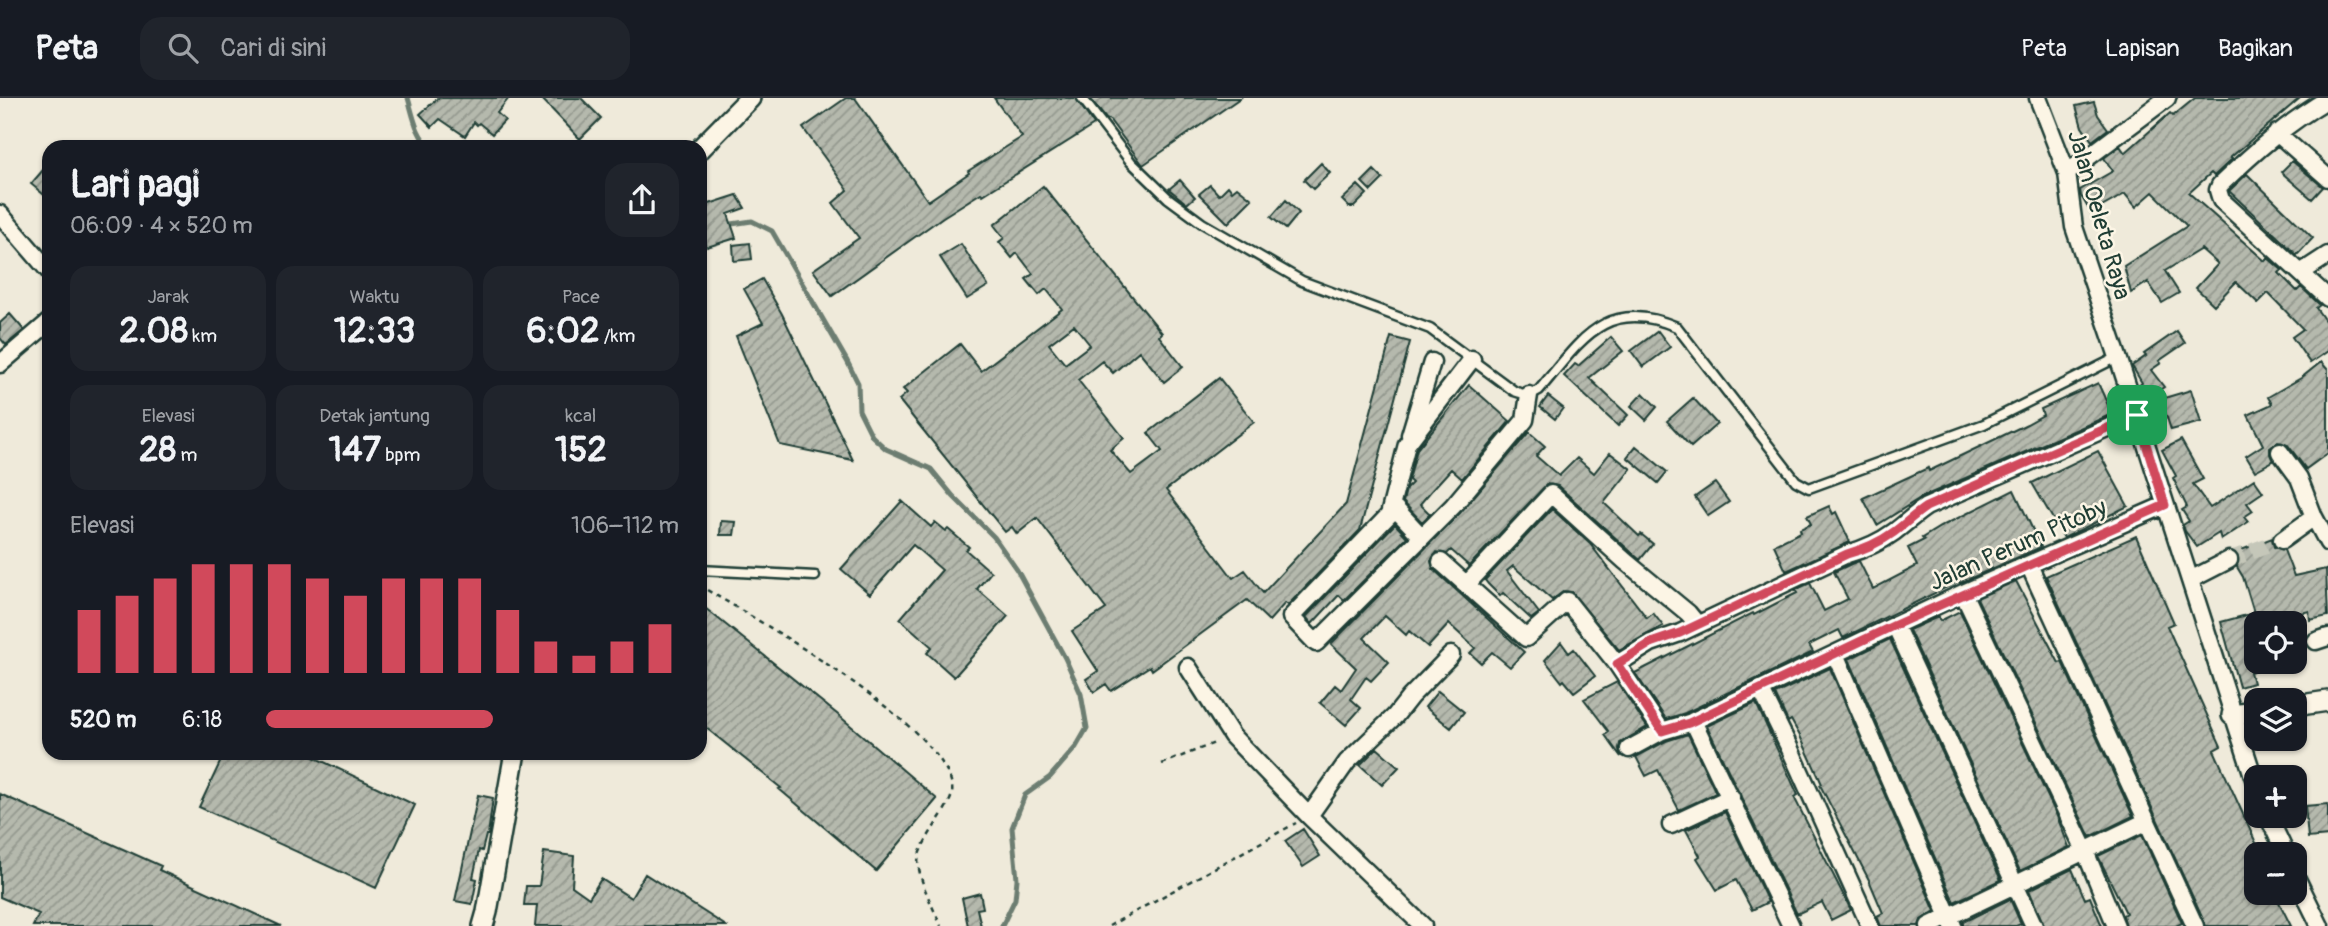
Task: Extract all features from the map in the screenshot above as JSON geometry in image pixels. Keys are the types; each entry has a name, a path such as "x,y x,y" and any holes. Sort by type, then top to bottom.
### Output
{"street":[{"path":"707,142 750,98"},
{"name":"Jalan Oeleta Raya","path":"2038,98 2067,173 2074,227 2249,765"},
{"path":"2067,173 2167,98"},
{"path":"2328,99 2297,117 2277,133 2220,185 2219,195 2273,249 2302,272 2328,298"},
{"path":"2277,133 2328,178"},
{"path":"0,214 42,263"},
{"path":"2302,272 2328,255"},
{"path":"0,364 42,328"},
{"path":"1408,444 1472,359"},
{"path":"1432,362 1389,515 1291,617 1316,643 1452,506 1525,420 1529,395"},
{"path":"1617,664 1651,643 1847,554 1872,547 1926,507 2137,415"},
{"path":"2280,452 2299,478 2314,517 2328,543"},
{"path":"1467,584 1551,494 1688,613 1697,624"},
{"path":"1392,505 1422,537"},
{"name":"Jalan Perum Pitoby","path":"1629,749 1662,731 1693,721 1962,593 2165,505"},
{"path":"2282,540 2314,517"},
{"path":"2190,580 2229,560"},
{"path":"1441,562 1526,638 1567,601 1617,664 1662,731"},
{"path":"2029,565 2194,926"},
{"path":"1962,593 2085,851 2116,926"},
{"path":"1892,626 2034,926"},
{"path":"1835,654 1951,921"},
{"path":"1309,817 1347,762 1395,716 1410,696 1451,655"},
{"path":"1188,667 1232,736 1309,817 1423,926"},
{"path":"1760,690 1790,749 1870,926"},
{"path":"2307,704 2328,701"},
{"path":"2232,715 2244,714"},
{"path":"1693,721 1791,926"},
{"path":"482,926 488,912 514,760"},
{"path":"1671,825 1731,797"},
{"path":"1929,926 1951,921 2015,883 2147,821"},
{"path":"2307,900 2320,926"}],"lane":[{"path":"1082,98 1131,162 1168,198 1202,223 1302,281 1419,323 1514,391 1529,395 1539,390 1591,330 1612,320 1630,317 1665,321 1677,327 1686,335 1797,481 1810,488 1984,424 2118,357"},
{"path":"707,570 815,576"}],"path":[{"path":"707,590 813,654 896,714 938,756 949,778 952,794 918,857 923,883 941,926"},
{"path":"1162,764 1232,736"},
{"path":"1109,926 1309,817"}],"building":[{"path":"438,98 509,98 497,113 505,120 492,134 474,122 465,136 440,119 432,127 420,114"},
{"path":"541,98 581,98 601,118 580,139"},
{"path":"846,98 855,98 928,201 969,173 968,171 1022,137 994,98 1076,98 1094,125 943,217 832,296 813,270 859,238 833,203 848,190 803,128"},
{"path":"1090,98 1240,98 1143,165"},
{"path":"2195,98 2300,98 2230,158 2232,159 2214,176 2211,173 2189,193 2265,261 2268,258 2282,270 2279,273 2297,291 2301,287 2320,305 2316,308 2328,325 2328,351 2310,363 2292,337 2303,329 2268,293 2258,303 2236,282 2214,305 2196,288 2218,264 2201,249 2165,271 2179,293 2162,303 2148,282 2131,293 2124,266 2187,226 2153,192 2136,207 2125,194 2091,213 2081,196 2080,190 2113,171 2104,158 2120,146 2125,153 2170,113 2173,116"},
{"path":"2094,102 2098,115 2108,129 2092,141 2082,127 2076,106"},
{"path":"2292,161 2323,187 2312,199 2281,172"},
{"path":"1321,163 1330,173 1313,189 1304,180"},
{"path":"1374,170 1383,179 1371,191 1362,182"},
{"path":"42,171 42,193 31,184"},
{"path":"2247,174 2313,238 2297,255 2229,191"},
{"path":"1180,180 1195,197 1187,204 1169,189"},
{"path":"1210,185 1219,195 1228,186 1232,191 1237,187 1252,199 1228,223 1199,194"},
{"path":"1358,185 1367,194 1354,207 1349,207 1342,200"},
{"path":"1043,186 1162,333 1159,336 1183,367 1164,382 1139,351 1113,373 1102,361 1078,380 1124,438 1110,450 1131,474 1162,451 1148,433 1219,378 1254,422 1166,490 1233,578 1245,570 1263,593 1346,504 1391,337 1410,342 1360,530 1288,605 1285,603 1269,621 1247,600 1152,670 1150,666 1111,691 1106,684 1094,692 1086,679 1098,671 1072,631 1106,609 1037,518 1017,534 1012,527 1005,532 899,400 907,393 903,389 960,344 981,371 1062,309 1046,289 1039,295 1026,279 1033,274 1017,253 1012,258 999,242 1004,238 994,225","holes":["1074,325 1090,345 1065,364 1049,344"]},
{"path":"737,195 745,208 728,214 736,238 707,247 707,205"},
{"path":"1286,200 1299,213 1286,229 1271,217"},
{"path":"750,243 752,259 734,261 733,245"},
{"path":"961,244 988,286 967,299 940,257"},
{"path":"762,279 782,314 853,460 780,445 736,336 763,323 744,289"},
{"path":"10,314 24,330 6,345 0,338 0,323"},
{"path":"1658,331 1670,347 1643,367 1631,351"},
{"path":"2177,331 2185,343 2151,370 2164,387 2144,401 2138,386 2142,383 2132,366 2146,356 2144,354"},
{"path":"1611,337 1623,351 1589,378 1628,415 1618,426 1564,376 1575,364 1578,366"},
{"path":"2321,362 2328,370 2328,453 2306,469 2288,445 2278,442 2270,448 2273,461 2255,471 2246,456 2263,445 2248,415 2272,404 2268,397 2301,378"},
{"path":"2098,383 2112,414 1922,497 1877,525 1863,498 1928,468 1929,471 2027,424 2043,415 2041,409"},
{"path":"1469,385 1510,421 1462,479 1451,469 1431,491 1420,504 1430,514 1422,522 1403,502 1406,489 1412,483 1409,480 1417,449"},
{"path":"2191,390 2201,422 2171,430 2161,399"},
{"path":"1643,393 1657,407 1646,420 1631,406"},
{"path":"1548,396 1563,408 1555,419 1540,407"},
{"path":"1693,398 1717,424 1691,447 1667,421"},
{"path":"1529,432 1545,446 1536,456 1559,476 1577,458 1594,473 1610,453 1631,469 1604,503 1639,536 1641,534 1653,544 1640,560 1558,486 1547,484 1469,566 1451,550 1447,554 1437,552 1431,561 1433,569 1524,652 1510,667 1492,652 1481,663 1470,653 1475,648 1449,624 1428,647 1409,631 1406,635 1385,616 1364,638 1389,662 1371,681 1366,677 1351,699 1361,708 1346,725 1320,703 1335,685 1341,690 1356,668 1331,644 1460,513"},
{"path":"2181,440 2203,479 2193,484 2210,508 2254,479 2263,492 2247,503 2253,511 2244,517 2248,522 2221,540 2219,533 2197,547 2185,531 2183,525 2189,521 2182,510 2187,507 2173,478 2176,476 2162,450"},
{"path":"1636,446 1667,472 1658,483 1627,457"},
{"path":"2098,451 2128,506 2064,538 2032,483"},
{"path":"1715,483 1729,502 1708,516 1695,497"},
{"path":"2014,490 2041,547 1960,583 1959,581 1843,638 1839,630 1809,645 1813,652 1685,713 1666,719 1635,673 1797,593 1795,590 1810,583 1824,611 1848,599 1834,572 1859,561 1873,589 1917,566 1908,548 1924,540 1922,538"},
{"path":"902,501 931,527 935,522 969,547 966,550 991,572 977,589 1008,616 954,677 927,653 932,647 900,619 942,570 913,545 870,594 841,569"},
{"path":"1829,506 1833,514 1836,512 1850,542 1786,571 1774,545 1801,532 1800,529 1811,524 1807,516"},
{"path":"1552,509 1590,544 1647,618 1653,613 1663,626 1619,650 1571,592 1564,591 1552,600 1513,566 1507,571 1539,613 1531,619 1503,593 1500,596 1488,584 1485,580"},
{"path":"721,521 736,522 734,535 720,535"},
{"path":"1395,524 1407,537 1344,600 1339,595 1312,624 1306,617"},
{"path":"2136,536 2174,623 2167,626 2221,746 2214,750 2244,816 2244,828 2249,828 2256,842 2244,842 2244,905 2280,905 2291,926 2206,926 2046,576"},
{"path":"2272,538 2274,547 2284,550 2294,576 2326,569 2328,616 2310,620 2309,611 2253,611 2243,577 2237,567 2239,560 2236,552"},
{"path":"2016,581 2059,663 2062,662 2133,816 2090,837 1977,598"},
{"path":"707,610 937,799 876,871 779,789 781,788 707,729"},
{"path":"1960,611 2069,847 2020,871 1909,630 1938,617 1940,621"},
{"path":"2244,616 2244,674 2251,674 2253,683 2239,687 2221,622"},
{"path":"1890,639 2001,880 1954,902 1849,659"},
{"path":"1561,642 1569,653 1574,649 1595,676 1574,692 1564,680 1562,682 1545,660"},
{"path":"1830,668 1935,911 1921,920 1919,926 1881,926 1877,916 1883,913 1869,880 1820,785 1822,784 1800,736 1791,720 1788,722 1775,694"},
{"path":"1617,682 1647,727 1620,743 1621,757 1605,735 1609,732 1584,699"},
{"path":"1438,691 1464,712 1451,728 1425,707"},
{"path":"1756,703 1798,795 1794,797 1851,910 1831,920 1822,902 1797,914 1707,726"},
{"path":"1688,734 1716,793 1679,810 1658,770 1646,776 1636,757 1666,741"},
{"path":"1377,748 1399,767 1382,785 1360,765"},
{"path":"221,760 320,760 415,805 376,888 199,807"},
{"path":"0,794 161,866 159,870 281,926 33,926 39,914 0,897"},
{"path":"478,795 493,798 488,835 482,851 479,850 473,878 477,879 472,904 455,901"},
{"path":"2328,804 2328,836 2308,838 2307,806"},
{"path":"1725,812 1768,902 1752,910 1736,880 1717,890 1697,858 1700,856 1686,830"},
{"path":"1303,829 1320,856 1303,867 1285,841"},
{"path":"2142,835 2182,923 2176,926 2126,926 2123,915 2126,913 2098,856"},
{"path":"544,852 574,856 572,886 589,898 601,879 631,898 645,874 726,926 535,926 537,905 524,905 526,886 539,886"},
{"path":"2072,869 2085,899 2090,897 2102,926 2044,926 2029,890"},
{"path":"980,893 983,908 977,909 981,926 968,926 962,898"},
{"path":"2010,899 2021,924 1963,926 1963,922"}],"waterway":[{"path":"408,98 418,131 424,140"},
{"path":"725,225 752,221 772,231 858,383 859,410 872,436 886,449 931,469 953,496 994,537 1017,570 1065,658 1081,694 1087,728 1076,747 1050,777 1025,795 1012,828 1017,879 1015,899 1002,926"}],"tunnel":[{"path":"2229,560 2282,540"}],"route":[{"path":"2137,415 2165,505 1962,593 1689,723 1662,731 1617,664 1651,643 1680,633 1847,554 1872,547 1926,507 2137,415"}]}
